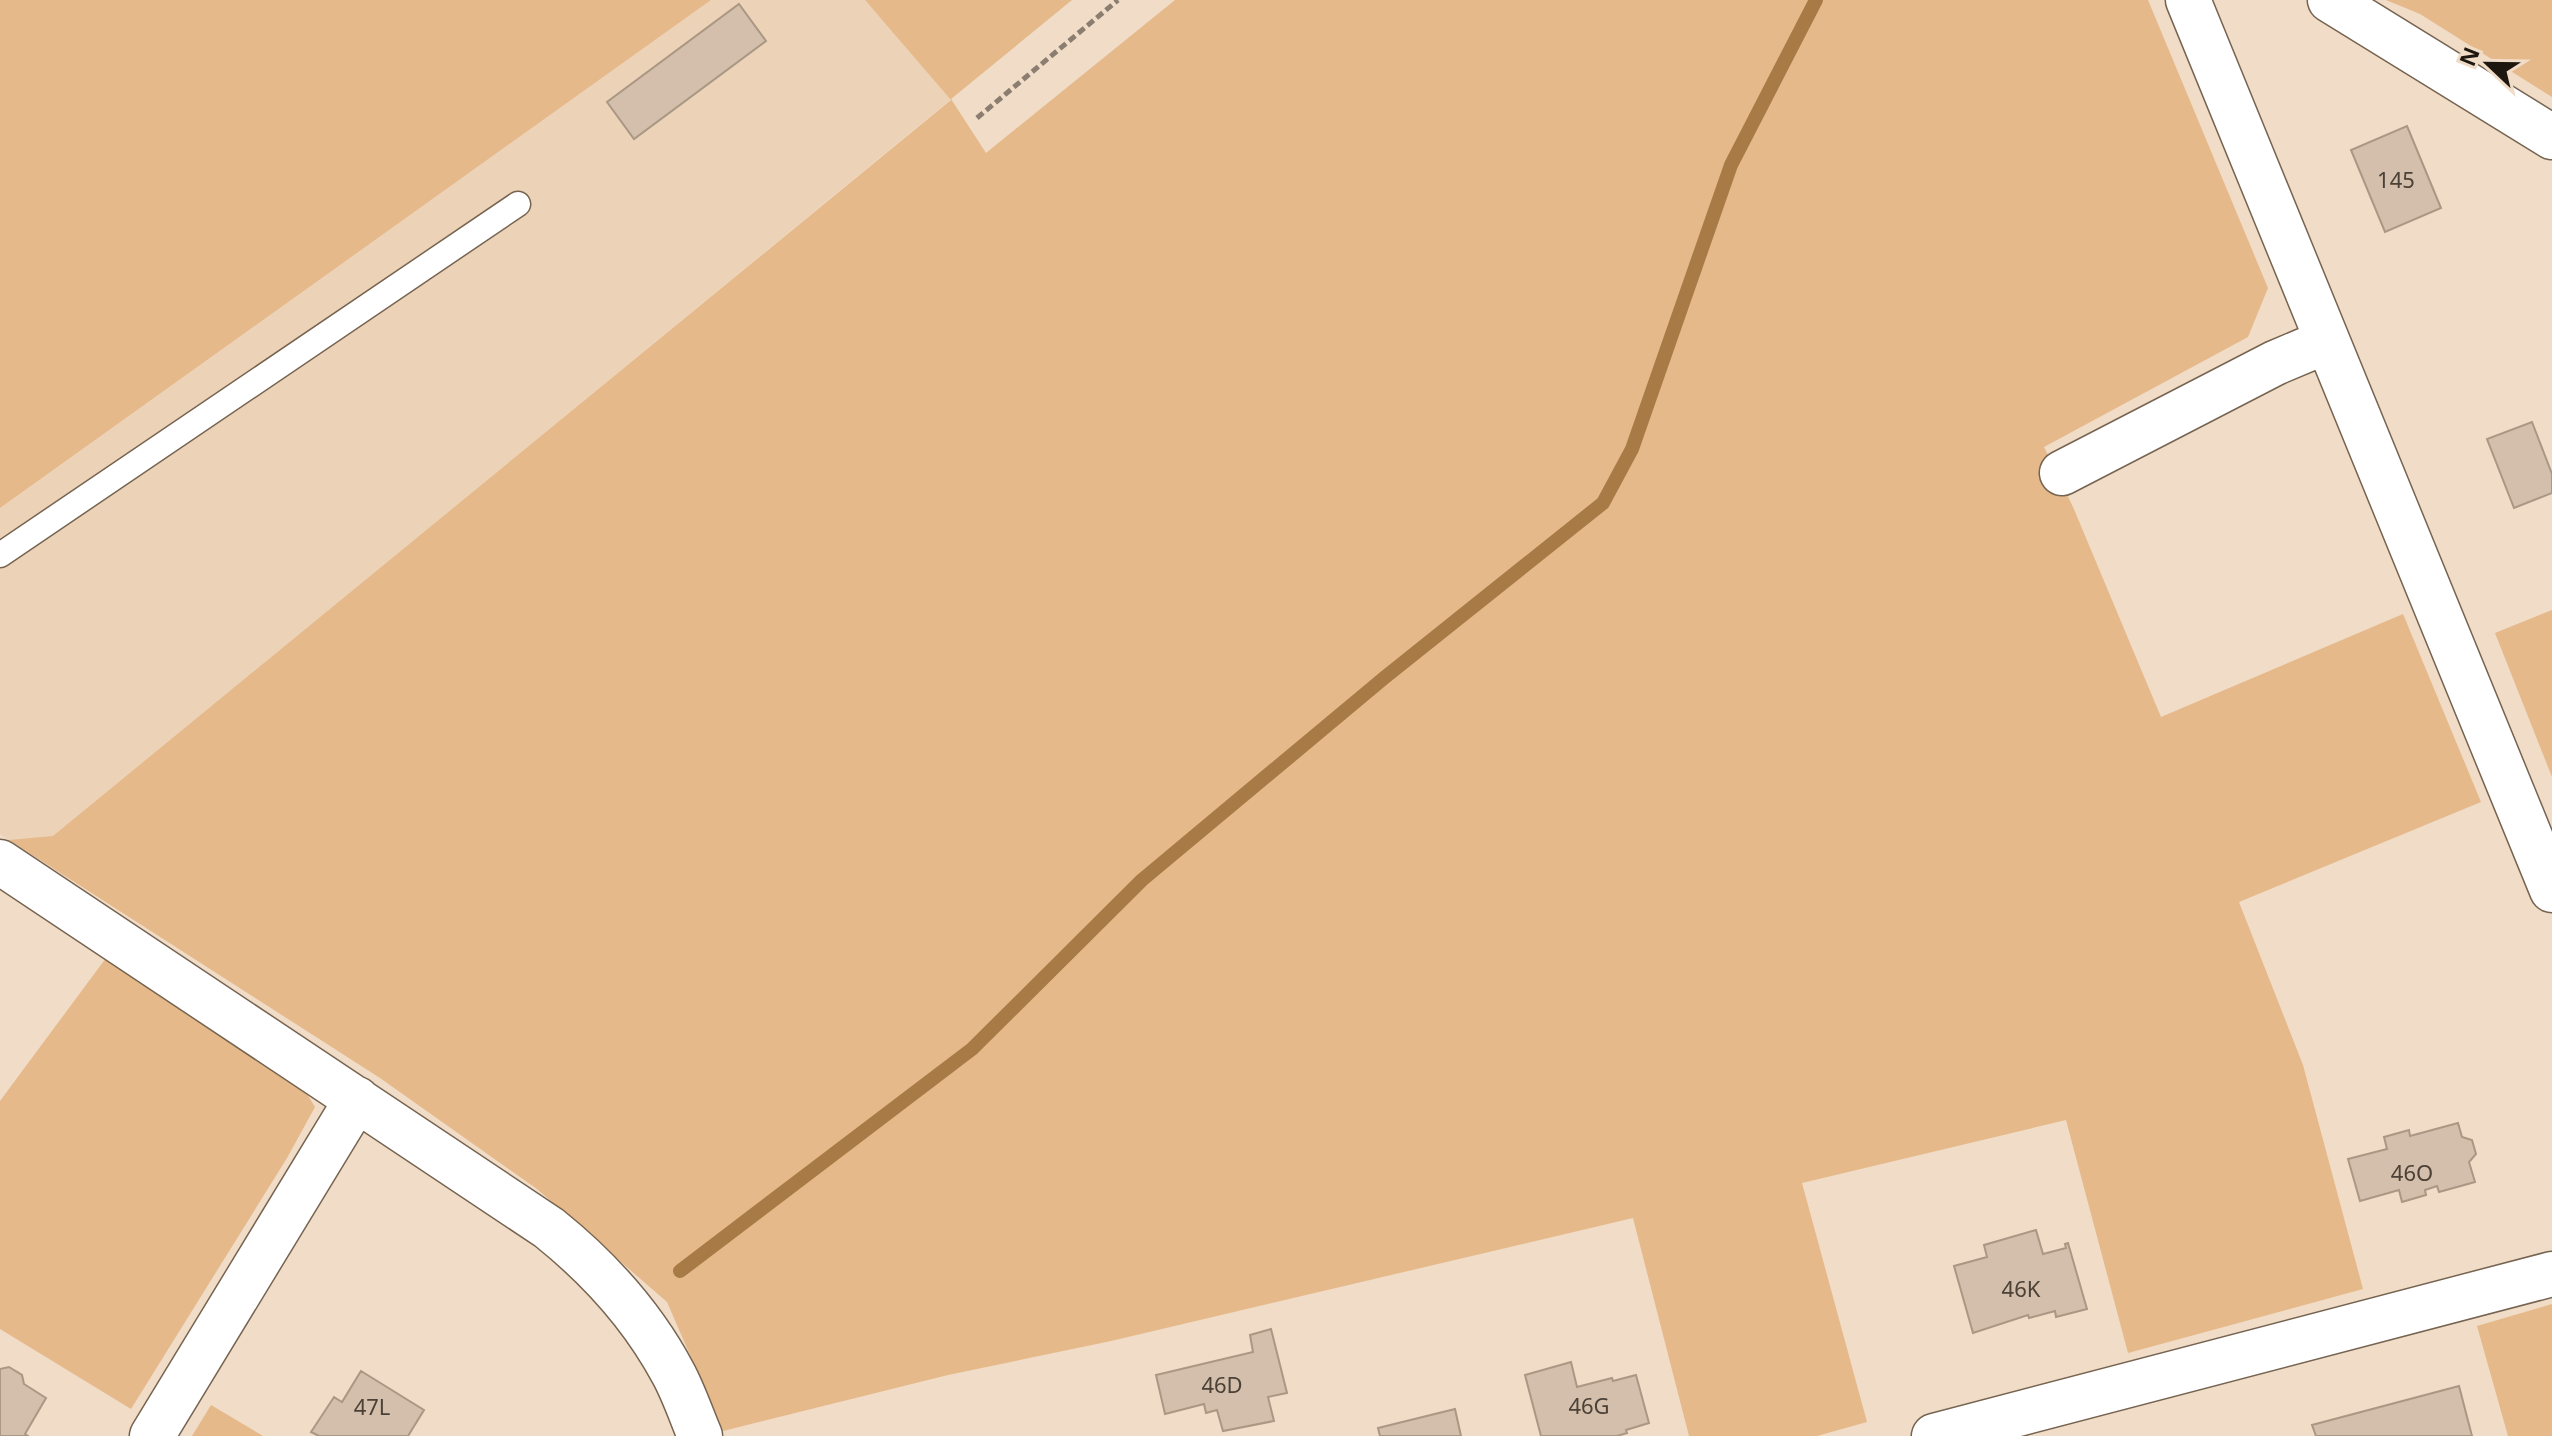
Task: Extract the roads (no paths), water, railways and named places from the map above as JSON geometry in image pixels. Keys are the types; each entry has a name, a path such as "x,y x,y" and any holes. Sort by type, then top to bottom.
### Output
{"street":[{"path":"2188,0 2552,890"},
{"path":"2330,0 2552,137"},
{"path":"2062,473 2275,363 2327,341"},
{"path":"0,862 549,1228 582,1254 626,1301 649,1333 675,1376 700,1436"},
{"path":"152,1436 357,1099"},
{"path":"1934,1436 2552,1274"}],"lane":[{"path":"0,555 518,204"}],"waterway":[{"path":"680,1271 972,1049 1142,880 1384,678 1603,503 1632,449 1731,165 1816,0"}]}
